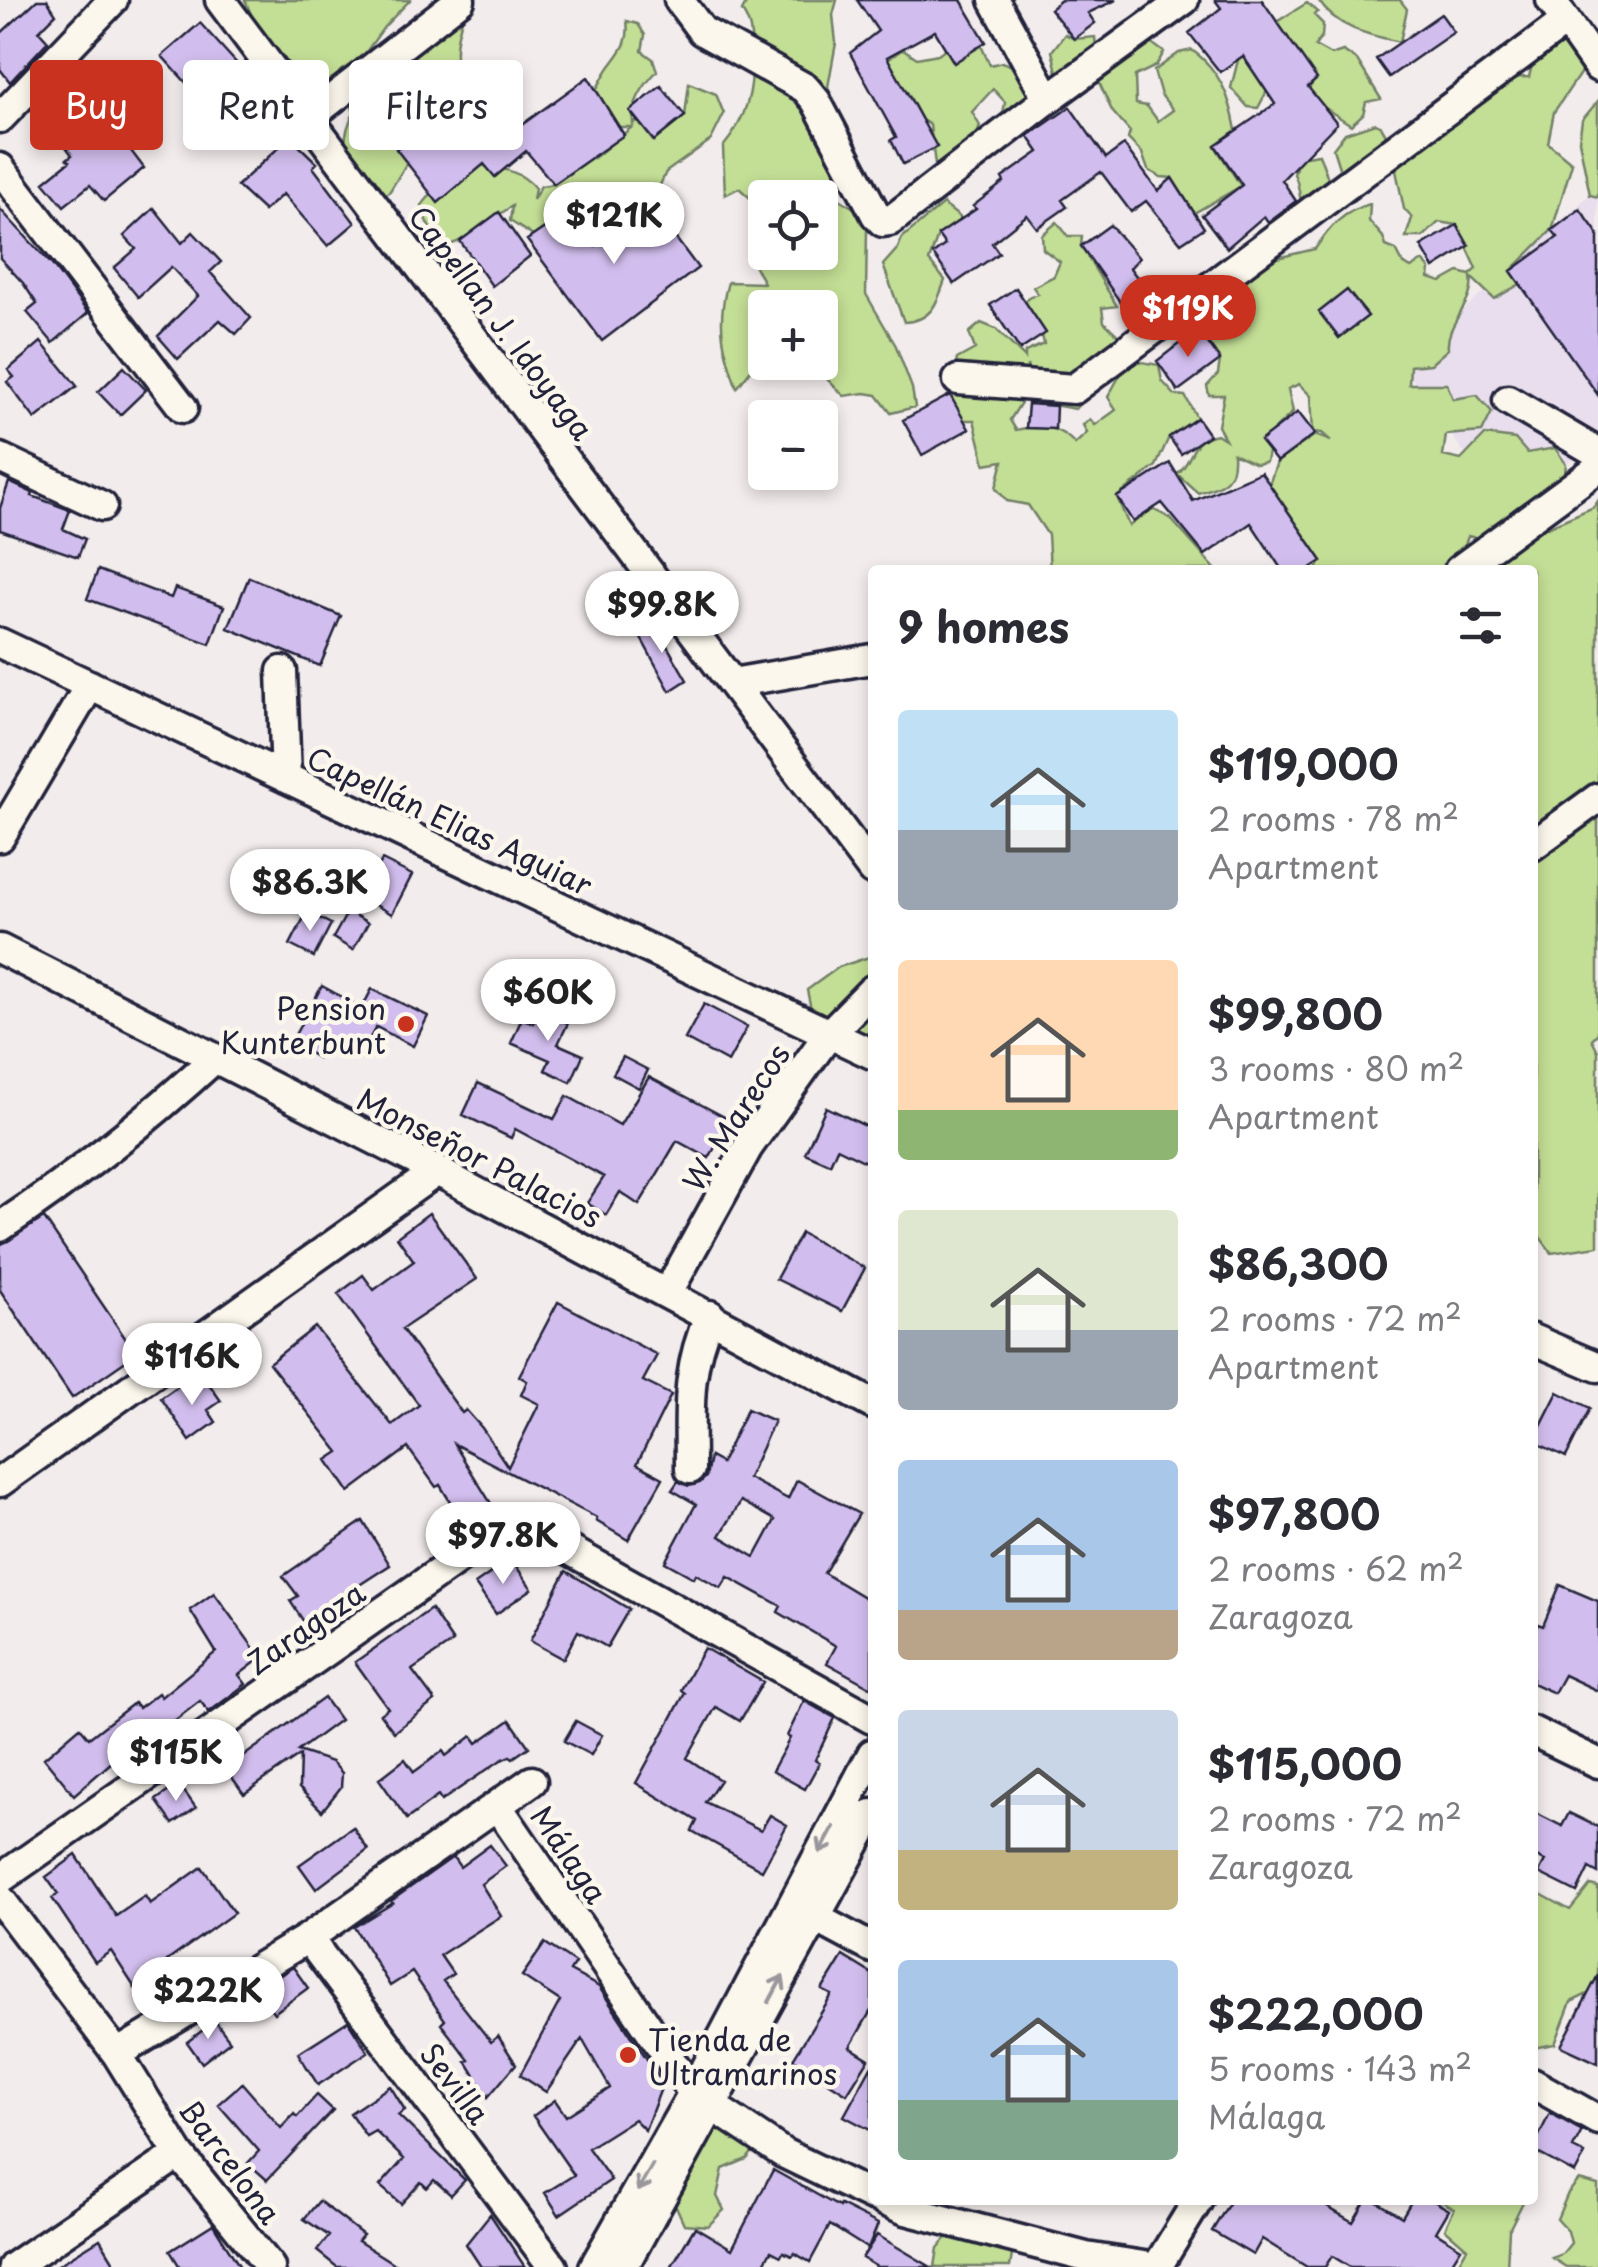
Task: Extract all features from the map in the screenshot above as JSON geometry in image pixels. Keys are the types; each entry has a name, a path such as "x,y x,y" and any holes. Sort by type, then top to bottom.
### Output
{"street":[{"path":"0,118 113,0"},
{"name":"Capellan J. Idoyaga","path":"220,0 265,60"},
{"path":"329,102 460,0"},
{"path":"680,0 702,31 805,88 816,100 883,222 890,221 1184,0"},
{"path":"994,0 1048,99"},
{"path":"958,380 1074,390 1559,10 1598,67"},
{"name":"Capellan J. Idoyaga","path":"329,146 868,865"},
{"path":"0,168 183,408"},
{"path":"1508,400 1598,453"},
{"path":"0,458 102,506"},
{"path":"1466,565 1598,468"},
{"name":"Capellán Elias Aguiar","path":"0,643 868,1052"},
{"path":"732,683 868,660"},
{"path":"282,671 286,778"},
{"path":"0,837 90,685"},
{"path":"1538,842 1598,798"},
{"name":"Monseñor Palacios","path":"0,948 438,1170 868,1402"},
{"name":"W. Marecos","path":"668,1292 748,1147 828,1035 868,994"},
{"path":"0,1227 70,1180 164,1105 215,1058"},
{"path":"0,1482 438,1170"},
{"path":"690,1469 689,1381 696,1348 710,1315"},
{"path":"1538,1341 1598,1367"},
{"name":"Zaragoza","path":"0,1879 478,1546 500,1536 538,1533 868,1717"},
{"path":"1538,1735 1598,1763"},
{"path":"623,2267 703,2100 804,1911 868,1763"},
{"path":"498,1807 532,1781"},
{"name":"Málaga","path":"117,2054 308,1938 498,1807 703,2100 783,2153 868,2194"},
{"path":"804,1911 868,1820"},
{"name":"Barcelona","path":"0,1899 117,2054 180,2154 270,2267"},
{"path":"804,1911 868,1946"},
{"name":"Sevilla","path":"308,1938 552,2267"},
{"path":"1538,2086 1598,2120"},
{"path":"594,2267 703,2100"},
{"path":"13,2267 180,2154"},
{"path":"894,2205 1084,2262 1153,2267 1195,2205"}],"shaded area":[{"path":"1598,187 1598,441 1504,509 1403,366"}],"green space":[{"path":"245,0 410,0 360,60 349,60 349,76 333,98 329,98 329,60 270,60"},
{"path":"440,0 466,6 457,38 457,60 397,60 396,40"},
{"path":"748,0 837,0 833,15 836,43 828,87 836,109 832,158 835,180 748,180 748,196 739,188 725,195 723,147 744,113 752,77 747,21 742,11"},
{"path":"1318,0 1400,0 1407,9 1400,42 1344,24"},
{"path":"1307,3 1318,12 1314,15 1323,24 1322,36 1315,46 1331,55 1343,51 1357,60 1381,99 1366,102 1363,114 1351,125 1313,100 1308,90 1314,81 1248,63 1267,91 1258,108 1248,107 1231,88 1238,60 1259,28"},
{"path":"627,21 638,24 645,35 642,51 653,59 657,71 639,95 633,124 637,120 653,141 685,116 689,83 716,94 724,114 711,140 666,172 651,205 624,212 604,225 579,221 571,210 533,236 510,221 512,206 447,246 430,228 422,205 433,192 472,164 522,176 535,188 533,200 541,186 554,184 568,174 575,134 594,158 632,127 619,127 587,102 624,45"},
{"path":"1065,34 1074,39 1095,37 1099,79 1147,46 1153,44 1164,52 1156,66 1135,76 1136,104 1147,106 1158,121 1173,110 1161,95 1154,71 1179,53 1192,50 1202,58 1217,75 1231,106 1236,130 1215,146 1241,186 1194,213 1172,178 1148,170 1142,153 1128,139 1130,132 1112,111 1098,80 1059,80 1052,51"},
{"path":"1556,37 1583,69 1554,112 1548,143 1572,163 1552,230 1511,271 1520,284 1494,299 1471,277 1469,296 1451,330 1448,349 1431,364 1410,366 1409,384 1447,384 1453,399 1477,395 1492,412 1482,432 1446,435 1443,456 1461,460 1485,435 1515,439 1527,453 1555,448 1566,464 1563,493 1531,534 1594,507 1598,501 1598,1033 1592,1039 1598,1051 1598,1246 1552,1253 1538,1235 1538,565 1473,565 1485,540 1468,536 1463,565 1319,565 1321,560 1281,501 1262,504 1277,462 1315,435 1331,441 1322,433 1313,432 1311,396 1299,384 1288,389 1293,412 1272,432 1266,462 1256,464 1233,453 1232,470 1226,481 1198,493 1177,474 1201,440 1217,434 1225,439 1218,426 1224,395 1209,395 1207,386 1218,374 1220,360 1196,336 1198,313 1254,269 1277,258 1315,249 1338,221 1370,204 1369,221 1386,246 1396,250 1411,268 1423,261 1430,269 1429,278 1441,282 1459,272 1470,275 1477,269 1457,225 1439,222 1423,237 1406,237 1412,218 1404,209 1392,151 1490,78 1529,77 1533,61"},
{"path":"979,41 990,65 1002,62 1018,68 1030,95 1002,121 1005,102 993,89 972,112 980,126 976,154 953,168 935,165 930,125 922,120 907,92 891,91 885,76 888,59 903,49 917,58 938,54 952,44"},
{"path":"1598,101 1598,197 1590,195 1579,140 1582,120"},
{"path":"1375,123 1388,138 1342,177 1333,149 1345,133"},
{"path":"348,126 349,150 402,150 400,153 411,156 390,191 372,204 348,160"},
{"path":"1319,154 1332,189 1303,207 1294,174 1299,157"},
{"path":"838,198 857,210 867,227 866,294 896,346 915,407 891,413 877,395 844,396 828,380 838,380 838,290 748,290 748,374 737,388 723,336 722,310 728,282 764,283 757,270 838,270"},
{"path":"943,204 962,219 938,235 929,261 945,280 932,310 921,318 904,322 883,265 902,238"},
{"path":"1057,222 1068,236 1082,236 1081,246 1117,306 1102,308 1104,322 1124,341 1084,369 1072,371 1084,399 1075,409 1035,402 1027,365 1027,393 1010,420 1016,430 1048,428 1075,444 1087,433 1083,425 1090,419 1095,425 1116,410 1108,397 1120,375 1136,361 1159,365 1162,381 1175,395 1185,396 1197,418 1169,437 1156,466 1117,497 1129,526 1152,509 1170,518 1212,565 1050,565 1048,535 1028,505 1007,501 996,488 1003,461 985,464 974,420 963,420 953,412 950,394 957,359 975,349 969,333 981,323 996,329 1025,358 1025,352 1044,344 1021,306 1038,294 1033,287 1054,276 1060,262 1043,249 1042,235"},
{"path":"868,957 868,1047 834,1018 812,1014 807,990 839,967"},
{"path":"1590,1885 1598,1887 1598,1989 1571,2002 1555,2044 1538,2047 1538,1893 1570,1910"},
{"path":"705,2127 728,2131 758,2145 747,2159 723,2169 717,2196 724,2210 708,2226 684,2224 673,2190"},
{"path":"1579,2180 1598,2185 1598,2267 1566,2267 1552,2258 1562,2254 1571,2243 1568,2231 1557,2219 1568,2193"},
{"path":"1448,2205 1522,2205 1509,2230 1507,2267 1456,2267 1467,2248 1445,2229 1454,2209"},
{"path":"950,2234 1001,2244 1012,2255 1010,2267 935,2267 938,2248"}],"building":[{"path":"37,0 47,0 56,14 39,31 48,41 10,82 0,69 0,34"},
{"path":"857,0 961,0 986,42 954,63 935,31 887,57 937,147 903,164 891,140 896,137 850,53 878,31"},
{"path":"1061,0 1116,0 1088,13 1095,23 1074,39 1050,9"},
{"path":"1215,0 1262,0 1317,79 1308,87 1337,123 1282,180 1296,201 1268,222 1264,216 1227,248 1202,215 1242,185 1215,145 1275,104 1243,56 1220,72 1189,33 1221,8"},
{"path":"1441,14 1454,32 1389,77 1376,59"},
{"path":"200,23 234,60 183,60 183,79 162,56"},
{"path":"588,77 624,135 554,184 526,151 495,177 484,164 438,203 397,150 523,150 523,124"},
{"path":"661,86 685,116 654,141 630,111"},
{"path":"1070,107 1106,158 1124,145 1158,191 1172,178 1204,228 1181,243 1146,201 1131,212 1101,172 1062,200 1067,207 1037,228 1027,215 992,243 999,253 954,284 933,254 945,245 938,235 976,209 973,206 1004,182 1002,178 1039,152 1028,136"},
{"path":"68,150 130,150 144,168 104,201 90,185 64,206 44,182 72,155"},
{"path":"276,150 304,150 317,163 313,167 355,223 328,246 283,194 264,211 237,186"},
{"path":"651,205 698,268 602,341 527,240 571,210 595,246"},
{"path":"154,208 182,243 193,232 221,262 210,272 251,318 236,334 220,320 178,359 158,336 198,296 171,267 138,297 114,268 136,249 124,236"},
{"path":"0,209 53,266 88,313 53,343 27,312 37,304 0,258"},
{"path":"1580,209 1598,234 1598,395 1511,271 1558,237 1552,230"},
{"path":"499,212 530,256 492,286 460,241"},
{"path":"1110,225 1139,258 1130,268 1146,289 1123,306 1081,246"},
{"path":"1457,225 1469,246 1434,268 1421,246"},
{"path":"1016,288 1046,333 1020,350 990,305"},
{"path":"1347,290 1368,316 1339,338 1319,312"},
{"path":"1198,329 1220,360 1178,391 1157,361"},
{"path":"41,342 77,386 35,419 7,382 14,377 8,370"},
{"path":"124,367 146,390 120,415 98,392"},
{"path":"950,395 969,429 922,455 903,420"},
{"path":"1028,404 1056,406 1055,429 1026,428"},
{"path":"1298,412 1315,434 1277,462 1260,441"},
{"path":"1197,418 1209,435 1181,454 1169,437"},
{"path":"1170,463 1193,501 1261,472 1322,561 1316,565 1279,565 1251,523 1205,555 1162,503 1133,522 1117,497"},
{"path":"9,482 33,493 32,496 70,510 63,529 85,539 78,557 0,530 0,508"},
{"path":"98,570 171,598 175,588 224,606 210,644 87,599"},
{"path":"249,577 341,616 320,666 228,628"},
{"path":"652,620 687,680 670,691 636,629"},
{"path":"382,860 412,875 392,914 362,898"},
{"path":"348,911 368,923 353,950 333,938"},
{"path":"307,912 331,924 314,957 290,945"},
{"path":"322,986 362,1008 372,989 428,1016 413,1046 376,1027 359,1058 338,1047 334,1054 324,1048 318,1058 291,1042"},
{"path":"704,1004 747,1027 728,1062 685,1039"},
{"path":"539,1010 568,1023 558,1044 583,1055 571,1082 545,1070 550,1060 511,1043 522,1018 533,1023"},
{"path":"623,1057 648,1070 639,1088 613,1074"},
{"path":"649,1077 730,1120 709,1158 677,1141 639,1205 620,1192 606,1215 587,1203 604,1177 515,1129 511,1138 463,1115 478,1083 554,1119 567,1096 620,1125"},
{"path":"826,1107 868,1127 868,1163 837,1148 830,1164 805,1153"},
{"path":"429,1213 477,1279 402,1329 462,1413 466,1410 482,1428 508,1467 539,1404 521,1395 527,1381 519,1376 558,1302 657,1355 643,1381 671,1395 637,1464 663,1478 628,1540 596,1521 597,1518 454,1444 497,1513 468,1531 440,1485 436,1487 408,1448 349,1492 327,1460 339,1452 269,1363 315,1327 392,1425 419,1405 338,1294 363,1275 374,1290 414,1261 397,1237"},
{"path":"44,1218 136,1354 72,1398 0,1290 0,1245"},
{"path":"801,1233 865,1268 842,1311 776,1279"},
{"path":"185,1381 192,1391 207,1381 221,1401 208,1410 216,1422 190,1441 161,1398"},
{"path":"1558,1392 1590,1408 1566,1457 1538,1443 1538,1431"},
{"path":"747,1409 774,1421 748,1478 788,1499 797,1480 859,1514 824,1573 868,1600 868,1686 827,1663 836,1646 778,1612 781,1606 728,1577 721,1588 665,1562 696,1504 672,1490 678,1481 689,1486 700,1483 706,1477 710,1457 721,1463","holes":["741,1501 775,1520 755,1557 720,1536"]},
{"path":"363,1521 390,1565 330,1604 332,1607 306,1625 290,1601 298,1596 283,1576"},
{"path":"511,1559 532,1589 496,1614 475,1584"},
{"path":"566,1571 629,1609 607,1647 578,1631 563,1659 530,1641"},
{"path":"1560,1585 1598,1601 1598,1691 1564,1675 1554,1693 1538,1686 1538,1624 1543,1626"},
{"path":"214,1593 261,1658 239,1675 246,1684 209,1712 200,1701 117,1765 113,1761 74,1795 44,1758 80,1727 89,1738 134,1703 139,1708 158,1693 161,1697 216,1652 190,1610"},
{"path":"431,1609 453,1642 412,1670 435,1701 394,1732 380,1714 388,1708 355,1662"},
{"path":"704,1648 763,1682 740,1721 716,1707 687,1758 720,1780 705,1802 761,1830 770,1815 787,1825 762,1870 692,1831 697,1821 636,1783 685,1693 681,1690"},
{"path":"324,1698 340,1720 298,1751 332,1762 342,1773 341,1787 322,1811 299,1788 300,1755 244,1794 226,1769"},
{"path":"804,1701 835,1718 805,1789 772,1771"},
{"path":"510,1720 529,1747 513,1758 501,1760 441,1801 438,1796 407,1819 379,1779 405,1759 414,1772 443,1751 446,1756 472,1736 477,1743"},
{"path":"576,1721 602,1735 591,1755 564,1741"},
{"path":"179,1784 196,1808 173,1824 156,1800"},
{"path":"1569,1813 1598,1827 1598,1873 1589,1868 1577,1892 1539,1873 1545,1861 1538,1858 1538,1814 1562,1826"},
{"path":"353,1827 368,1850 316,1889 299,1865"},
{"path":"490,1845 506,1866 481,1884 501,1916 440,1955 453,1974 443,1981 491,2042 498,2036 516,2064 488,2097 466,2061 469,2060 441,2024 445,2020 412,1972 390,1986 354,1927 453,1857 460,1867"},
{"path":"76,1855 116,1916 145,1896 150,1904 202,1867 234,1913 167,1961 179,1980 144,2002 111,1951 95,1962 52,1898 58,1894 46,1877"},
{"path":"545,1943 575,1963 570,1971 599,1987 663,2083 645,2130 634,2119 588,2148 611,2180 559,2215 545,2193 574,2175 533,2116 555,2100 566,2116 610,2088 582,2039 546,2092 520,2075 560,2001 522,1976"},
{"path":"843,1956 868,1972 868,2016 850,2047 868,2061 847,2094 793,2059 832,1995 822,1990"},
{"path":"293,1967 308,1988 274,2013 257,1990"},
{"path":"1598,1975 1598,2063 1561,2046"},
{"path":"215,2021 230,2041 202,2063 187,2042"},
{"path":"348,2021 368,2052 318,2085 298,2053"},
{"path":"868,2072 868,2129 844,2116"},
{"path":"242,2083 281,2128 317,2095 333,2110 267,2180 248,2163 259,2151 218,2104"},
{"path":"390,2086 405,2110 398,2115 465,2180 451,2195 434,2180 427,2188 421,2182 401,2204 380,2186 404,2159 375,2131 366,2136 350,2113"},
{"path":"1550,2113 1582,2131 1573,2148 1585,2154 1575,2173 1538,2153 1538,2138"},
{"path":"773,2170 878,2224 868,2249 830,2225 810,2262 794,2253 792,2256 783,2252 781,2256 771,2251 762,2267 671,2267 695,2227 732,2249"},
{"path":"319,2201 363,2235 358,2241 399,2267 337,2267 317,2251 329,2236 304,2219"},
{"path":"1228,2205 1324,2205 1353,2222 1363,2205 1382,2205 1402,2217 1409,2205 1440,2205 1449,2210 1436,2232 1461,2248 1449,2267 1350,2267 1332,2256 1325,2267 1307,2267 1262,2239 1253,2255 1212,2231"},
{"path":"490,2214 525,2267 481,2267 466,2244"},
{"path":"213,2224 240,2267 180,2267 170,2251"},
{"path":"877,2235 931,2267 877,2267 862,2258"},
{"path":"100,2239 117,2267 55,2267"}],"place":[{"name":"Pension Kunterbunt","path":"406,1024"},
{"name":"Tienda de Ultramarinos","path":"628,2055"}]}
